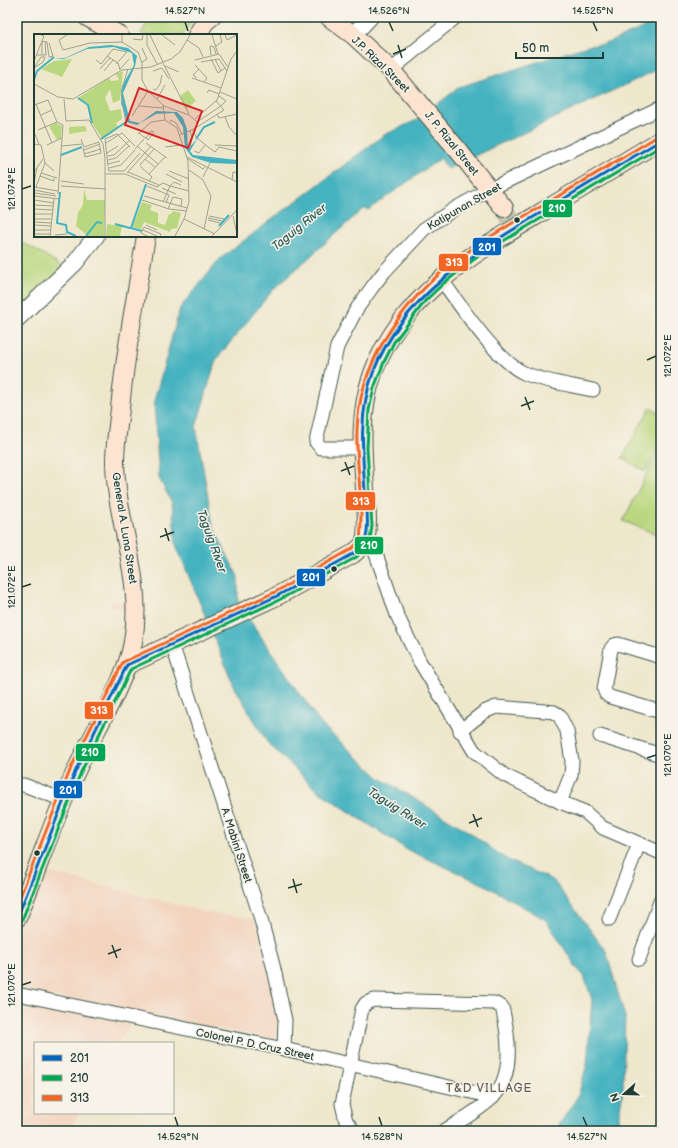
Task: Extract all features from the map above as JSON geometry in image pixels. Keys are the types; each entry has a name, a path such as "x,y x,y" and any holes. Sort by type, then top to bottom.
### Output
{"main road":[{"path":"87,17 117,34"},
{"name":"J.P. Rizal Street","path":"329,17 353,35 391,70 414,96"},
{"name":"J. P. Rizal Street","path":"414,96 490,190 510,219"},
{"path":"127,665 277,596 353,554 364,543 367,526 362,448 364,409 369,387 379,360 390,339 406,317 422,297 441,279 474,253 510,219 661,140"},
{"name":"General A. Luna Street","path":"17,918 64,800 127,665 133,641 134,592 132,566 118,491 115,463 116,436 122,380 146,237"}],"street":[{"path":"353,35 370,17"},
{"path":"391,70 456,17"},
{"name":"Katipunan Street","path":"362,448 321,448 316,442 337,347 356,310 384,272 424,229 456,208 490,190 661,108"},
{"path":"17,319 75,263 95,237"},
{"path":"441,279 491,344 518,369 537,377 593,390"},
{"path":"366,536 376,554 397,615 407,636 460,731 474,751 504,775 560,802 585,812 603,828 661,853"},
{"name":"A. Mabini Street","path":"172,644 260,916 274,969 285,1020 284,1049"},
{"path":"661,657 618,644 614,645 611,649 604,689 606,694 610,697 661,712"},
{"path":"460,731 484,712 496,707 554,712 559,716 567,731 572,761 571,775 560,802"},
{"path":"600,736 661,755"},
{"path":"17,785 24,785 64,800"},
{"path":"609,918 639,844"},
{"path":"639,960 661,899"},
{"name":"Colonel P. D. Cruz Street","path":"17,994 284,1049 493,1097"},
{"path":"354,1131 346,1121 342,1104 362,1009 366,1003 374,1000 494,1003 502,1007 508,1047 507,1073 493,1097 468,1117 444,1131"}],"shaded area":[{"path":"112,601 127,604 126,609 111,607"},
{"path":"44,871 205,912 255,919 279,1014 275,1041 203,1025 17,990 17,931"},
{"path":"17,998 130,1023 119,1042 34,1042 34,1114 78,1114 69,1131 17,1131"}],"green space":[{"path":"151,17 194,18 184,34 141,33"},
{"path":"17,241 31,247 64,267 17,316"},
{"path":"650,408 661,414 661,442 645,471 622,458"},
{"path":"661,445 661,536 623,521"}],"water":[{"name":"Taguig River","path":"661,20 661,68 447,169 441,158 368,210 364,208 272,291 216,360 196,427 213,526 238,577 238,603 321,724 380,778 465,829 506,859 553,880 606,951 625,1017 623,1091 618,1121 620,1131 555,1131 578,1096 587,1064 592,1000 584,976 576,967 546,920 487,886 406,849 318,791 267,742 234,686 176,545 172,503 159,478 154,401 180,308 221,258 384,135 419,119 459,87 587,46 605,44"}],"tunnel":[{"path":"504,208 511,221"}],"transit line":[{"name":"313","path":"17,904 71,768 123,662 275,592 350,550 360,541 361,508 357,441 359,408 365,384 374,360 385,338 399,317 433,280 452,263 480,243 658,136"},
{"name":"201","path":"127,665 277,596 353,554 361,547 365,541 367,522 363,446 365,401 373,373 386,345 403,320 423,297 445,277 495,241 661,140"},
{"name":"210","path":"22,920 81,772 131,669 279,600 355,558 369,546 372,526 367,448 369,410 374,388 394,342 426,300 444,283 477,257 661,146"},
{"name":"201","path":"17,918 76,770 127,665"}],"district":[{"name":"T&D VILLAGE","path":"489,1088"}]}
